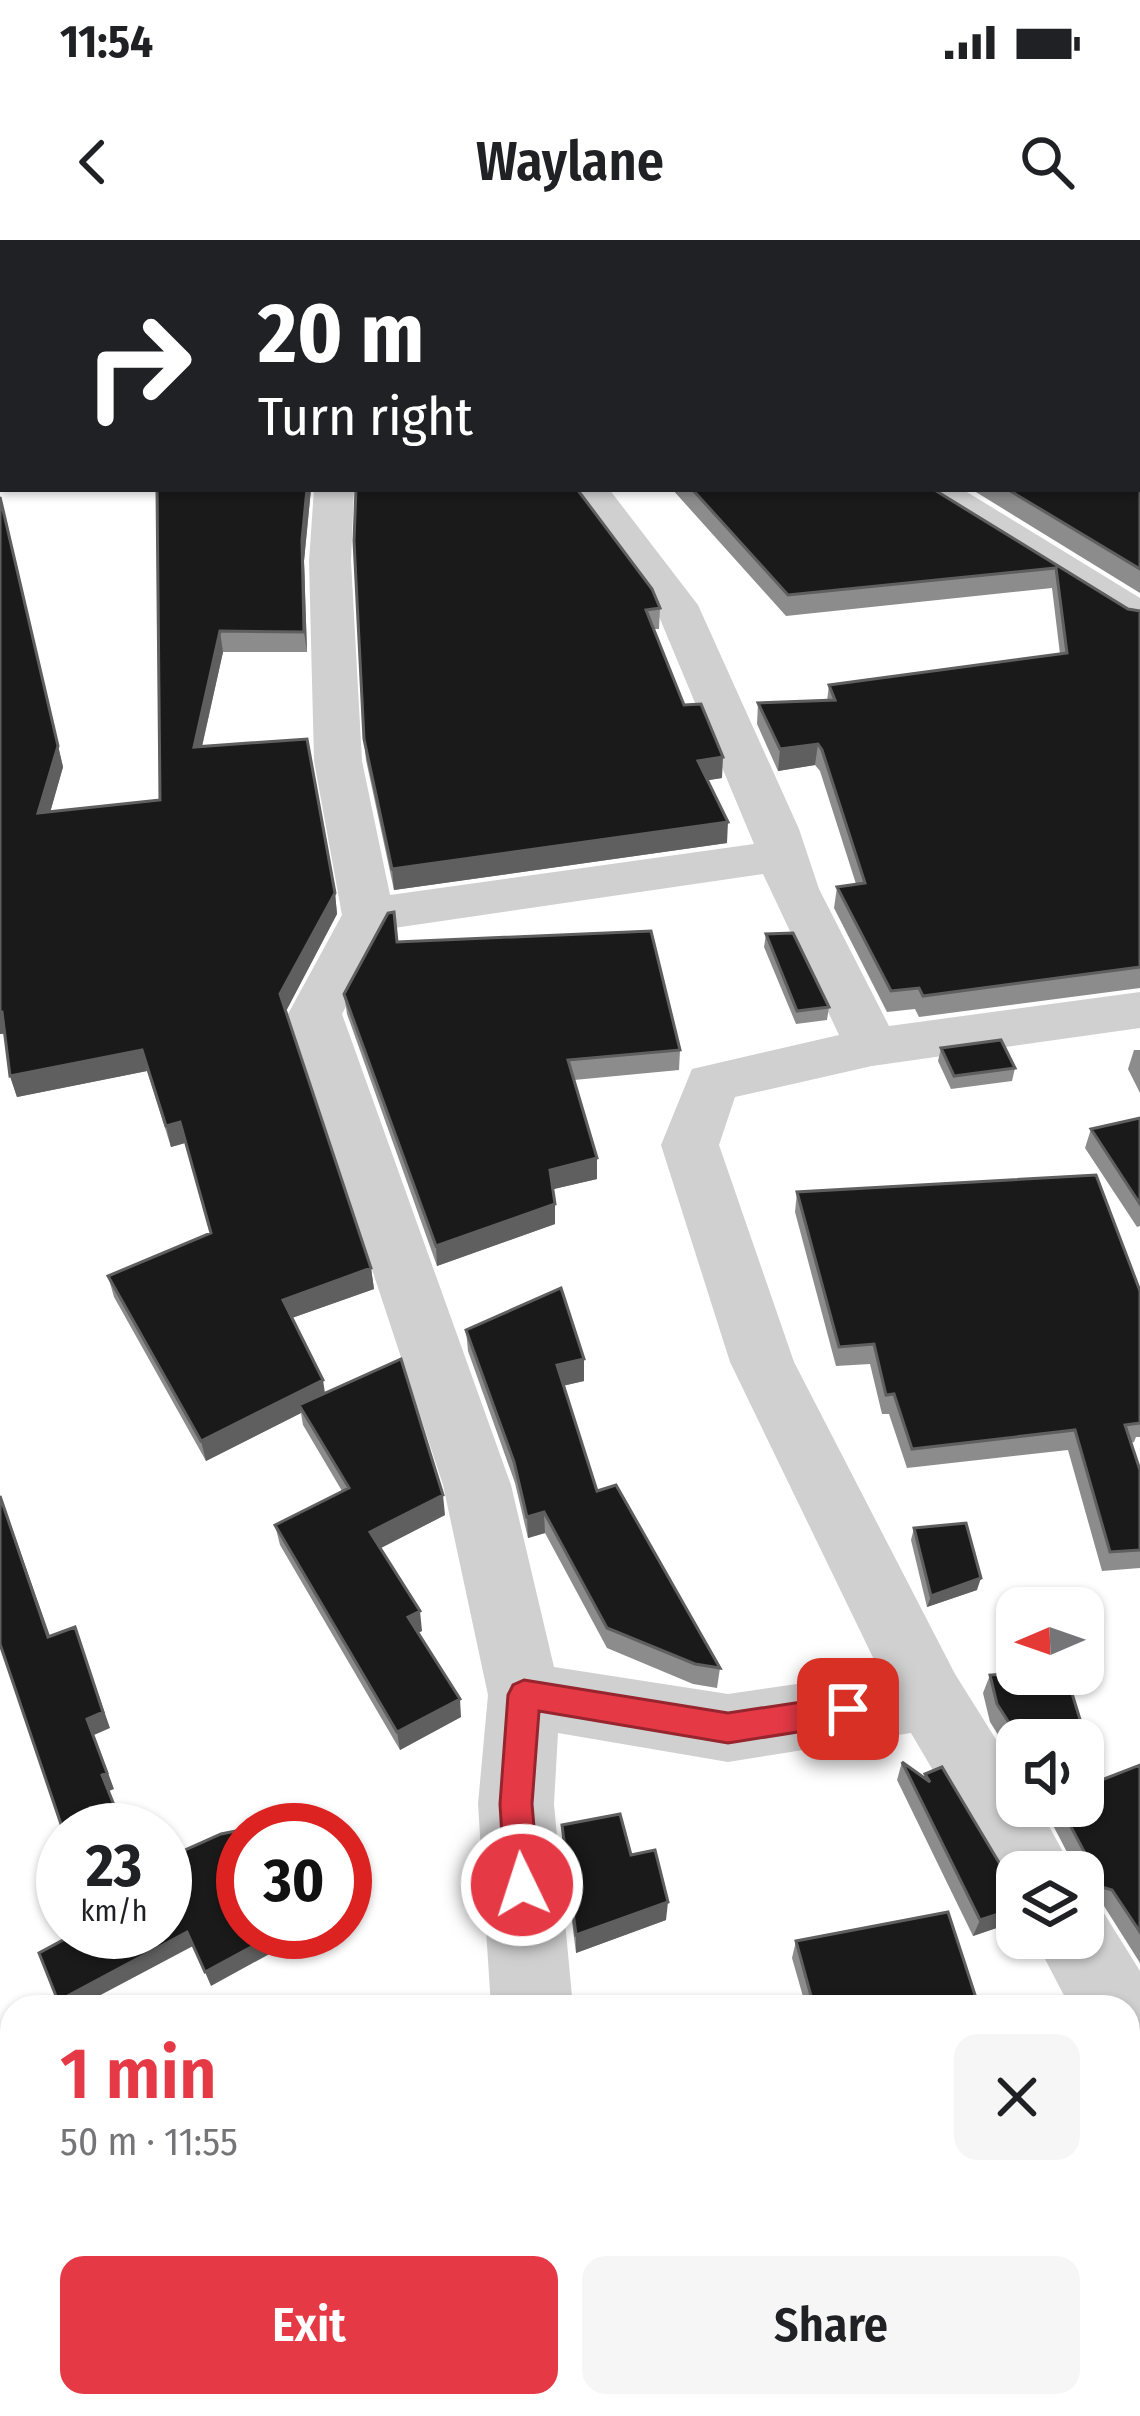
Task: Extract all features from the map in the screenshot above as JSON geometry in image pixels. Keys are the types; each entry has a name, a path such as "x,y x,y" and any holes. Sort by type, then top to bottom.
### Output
{"street":[{"path":"334,492 329,561 338,761 368,915 315,1014 477,1485 524,1695 516,1804 531,1995"},
{"path":"590,492 676,605 793,889 872,1047"},
{"path":"939,492 1140,616"},
{"path":"368,915 782,856"},
{"path":"1022,1851 929,1697 762,1362 689,1144 712,1083 872,1047 1140,1010"},
{"path":"524,1695 728,1728 929,1697"},
{"path":"1087,1959 1109,1995"}],"building":[{"path":"157,492 307,492 302,540 304,632 220,631 194,747 307,739 335,893 280,994 371,1268 283,1300 323,1380 201,1441 108,1276 211,1233 180,1122 166,1126 142,1050 10,1076 0,1012 0,497 58,746 38,813 160,800"},
{"path":"356,492 579,492 652,589 660,608 646,610 684,705 701,704 723,757 698,761 728,822 392,869 364,739"},
{"path":"695,492 938,492 1128,609 1140,611 1140,967 923,996 919,988 891,991 837,887 865,883 822,750 818,744 780,749 758,703 835,700 829,685 1067,653 1056,568 788,595"},
{"path":"1012,492 1140,492 1140,569"},
{"path":"394,912 397,942 651,931 680,1050 568,1060 597,1158 550,1170 555,1204 436,1246 344,994 388,913"},
{"path":"793,933 829,1007 797,1011 766,934"},
{"path":"1001,1040 1015,1068 954,1076 941,1048"},
{"path":"1140,1118 1140,1204 1091,1129"},
{"path":"1096,1175 1140,1291 1140,1423 1125,1425 1140,1470 1140,1550 1110,1552 1075,1430 912,1449 894,1394 886,1395 874,1344 839,1347 797,1192"},
{"path":"561,1288 584,1359 557,1365 597,1491 616,1485 720,1668 695,1664 607,1628 544,1512 527,1517 514,1462 466,1330"},
{"path":"401,1359 443,1495 370,1532 420,1611 408,1617 460,1699 397,1732 275,1525 349,1488 299,1405"},
{"path":"0,1496 48,1637 75,1627 103,1712 87,1719 113,1803 54,1803 0,1644"},
{"path":"966,1523 981,1578 931,1596 914,1528"},
{"path":"990,1675 996,1675 996,1695 1072,1695 1080,1719 1007,1719 997,1704"},
{"path":"902,1762 930,1782 925,1774 942,1767 996,1858 996,1915 980,1920"},
{"path":"1140,1765 1140,1932 1112,1890 1104,1888 1104,1851 1084,1851 1071,1827 1104,1827 1104,1779"},
{"path":"620,1814 631,1855 655,1850 668,1902 576,1935 562,1825"},
{"path":"216,1836 216,1959 229,1959 205,1972 192,1943 192,1847"},
{"path":"948,1912 975,1995 811,1995 796,1941"},
{"path":"41,1959 137,1959 69,1995 56,1995"}],"route":[{"path":"522,1885 516,1804 524,1695 728,1728 848,1709"}]}
